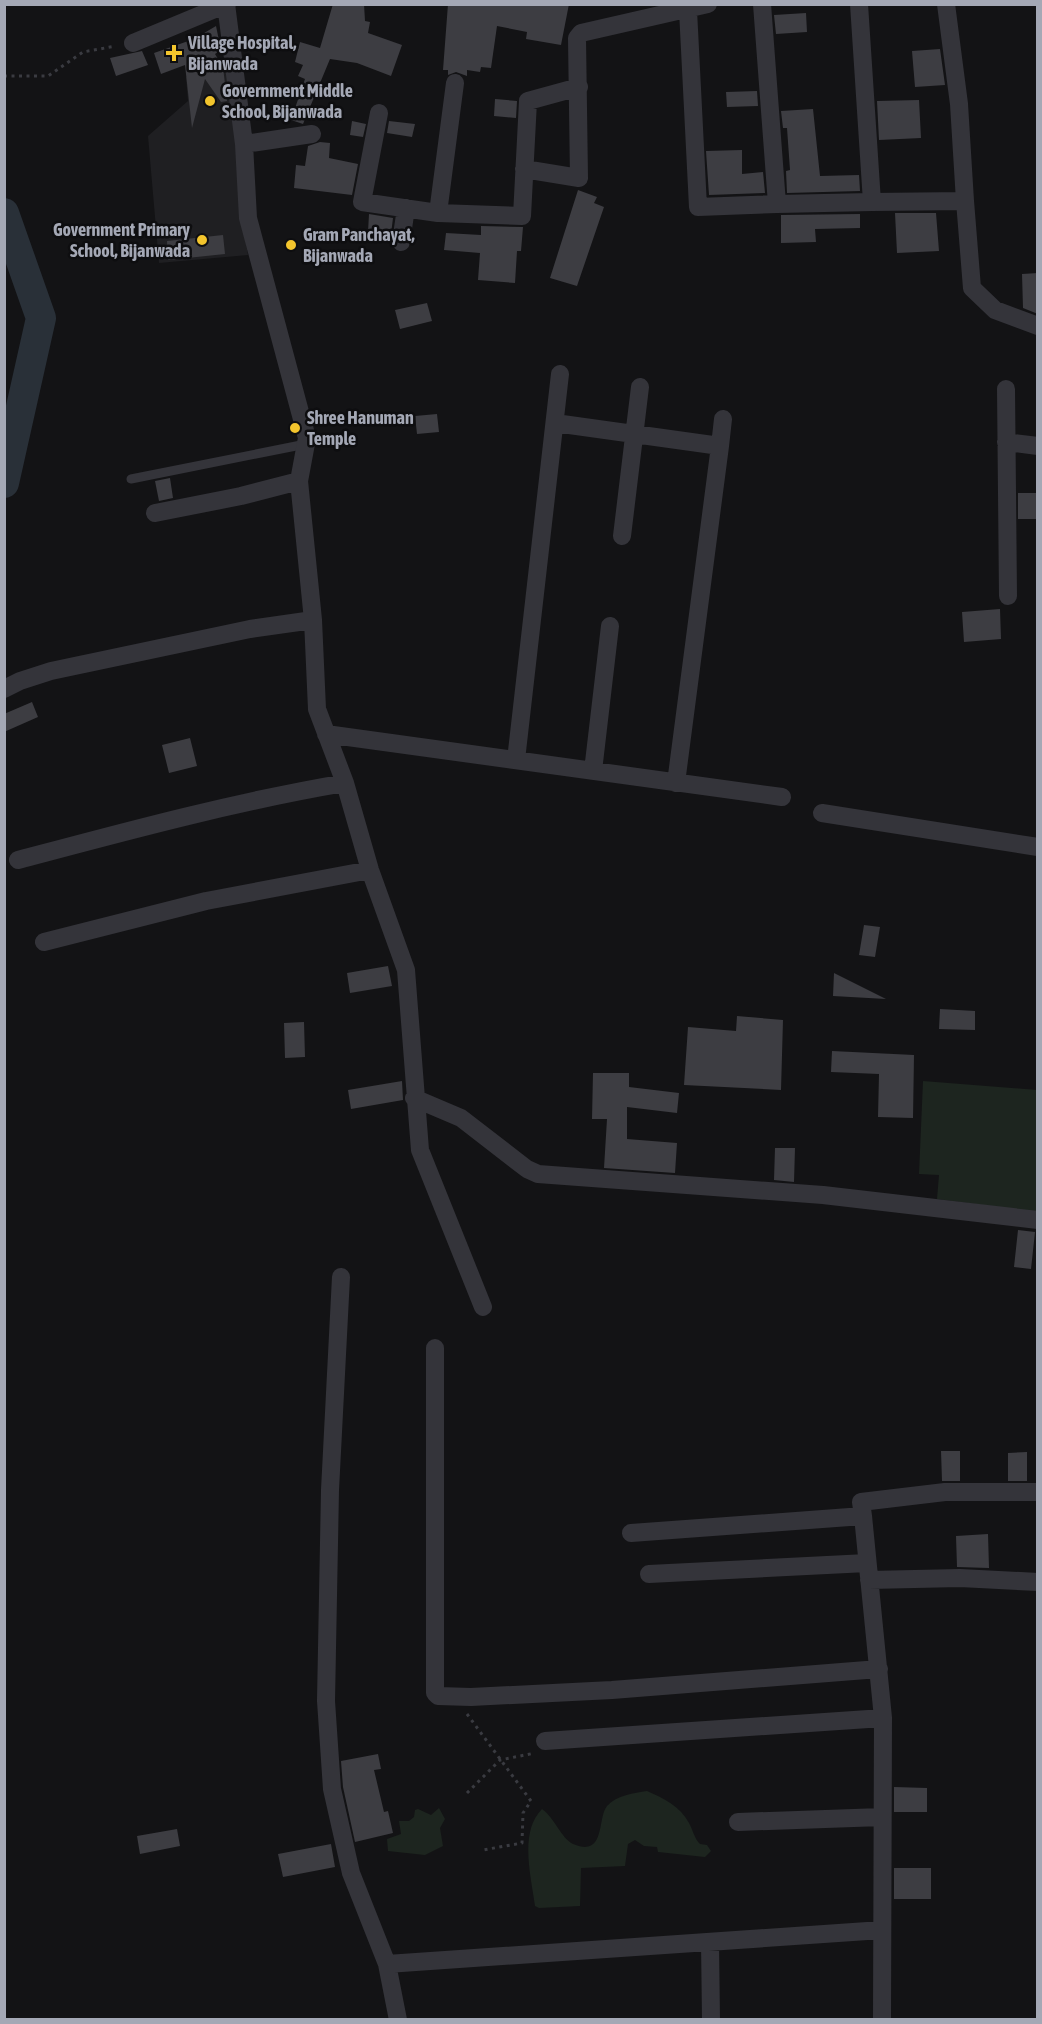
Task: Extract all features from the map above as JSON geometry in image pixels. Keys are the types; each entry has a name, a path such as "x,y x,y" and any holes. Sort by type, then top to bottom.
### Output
{"street":[{"path":"525,169 579,178 577,38 581,33 708,4"},
{"path":"762,4 777,204"},
{"path":"859,4 872,202"},
{"path":"946,4 959,104 972,288 995,310 1038,326"},
{"path":"133,43 226,5 244,144 248,218 283,342 306,444 299,481 313,620 317,709 345,783 370,870 406,970 414,1098 420,1150 483,1306"},
{"path":"688,10 698,207 965,201"},
{"path":"438,213 455,83"},
{"path":"379,113 362,202 438,213 522,216 528,101 579,87"},
{"path":"244,144 312,134"},
{"path":"401,242 406,208"},
{"path":"516,760 560,374"},
{"path":"622,536 640,387"},
{"path":"1006,388 1008,596"},
{"path":"676,783 723,419"},
{"path":"555,423 720,446"},
{"path":"1006,442 1038,446"},
{"path":"155,513 241,496 299,481"},
{"path":"4,689 51,671 250,629 313,620"},
{"path":"593,771 609,626"},
{"path":"326,734 782,797"},
{"path":"18,860 189,814 262,797 345,783"},
{"path":"822,813 1038,847"},
{"path":"44,942 217,899 370,870"},
{"path":"414,1098 461,1118 527,1169 538,1174 824,1195 1038,1220"},
{"path":"340,1277 330,1490 326,1690 331,1778 351,1874 387,1964 398,2019"},
{"path":"435,1348 435,1693 441,1697 460,1697 612,1690 879,1669"},
{"path":"882,2019 883,1718 861,1502 945,1492 1038,1492"},
{"path":"631,1533 862,1516"},
{"path":"649,1574 868,1571 1038,1582"},
{"path":"551,1741 883,1718"},
{"path":"738,1822 882,1817"},
{"path":"387,1964 882,1930"},
{"path":"710,1942 711,2019"}],"lane":[{"path":"131,478 306,444"}],"path":[{"path":"4,76 21,78 48,76 83,52 133,43"},
{"path":"460,1697 471,1722 530,1797 530,1805 524,1813 522,1843 483,1850"},
{"path":"467,1793 500,1760 542,1751 551,1741"}],"shaded area":[{"path":"230,71 241,215 248,255 159,263 148,136 188,101 186,77"},
{"path":"923,1081 1037,1090 1037,1212 937,1199 939,1175 919,1174"},
{"path":"647,1791 676,1807 689,1823 698,1842 707,1845 711,1851 705,1857 658,1852 657,1847 644,1846 635,1840 628,1844 625,1866 581,1868 580,1906 539,1908 535,1906 528,1855 531,1830 542,1809 569,1841 584,1847 591,1846 599,1835 604,1812 611,1802 621,1797"},
{"path":"439,1808 445,1819 440,1828 443,1846 425,1855 388,1851 387,1839 401,1834 399,1821 409,1821 418,1809 431,1815"}],"building":[{"path":"333,4 364,4 365,21 370,22 368,33 402,45 391,76 357,63 330,59 303,124 291,120 305,79 298,76 303,65 295,62 300,42 320,48"},
{"path":"448,4 569,4 561,45 526,39 527,32 497,26 491,68 481,67 480,72 467,70 467,76 456,72 448,75 448,70 443,70"},
{"path":"806,13 807,32 776,34 774,15"},
{"path":"216,26 221,50 215,54 223,67 227,101 221,102 205,79 192,128 185,65 161,74 154,53 194,39"},
{"path":"940,49 945,85 915,87 912,51"},
{"path":"142,51 148,65 116,76 110,58"},
{"path":"757,91 758,106 727,107 726,92"},
{"path":"495,99 517,101 516,118 494,116"},
{"path":"919,100 921,138 879,140 877,101"},
{"path":"813,109 820,176 859,175 860,191 787,193 786,171 790,170 787,128 783,128 781,111"},
{"path":"352,121 366,124 363,137 350,135"},
{"path":"389,121 415,124 412,137 387,133"},
{"path":"320,142 330,143 329,158 358,164 352,195 294,188 296,165 305,166 308,146"},
{"path":"742,150 742,174 763,172 765,193 709,195 706,151"},
{"path":"578,190 597,197 594,203 604,207 577,286 550,278"},
{"path":"895,213 936,213 939,251 897,253"},
{"path":"369,214 393,218 391,234 368,232"},
{"path":"860,214 860,228 815,229 816,242 781,243 781,215"},
{"path":"481,226 523,227 521,251 517,251 515,283 478,280 480,253 444,250 446,233 481,235"},
{"path":"223,235 225,254 168,260 167,241"},
{"path":"1038,273 1038,314 1023,308 1022,274"},
{"path":"427,303 432,321 400,329 395,310"},
{"path":"437,414 439,432 417,434 415,416"},
{"path":"170,478 173,498 159,501 155,481"},
{"path":"1018,493 1038,493 1038,519 1018,519"},
{"path":"1000,609 1001,639 964,642 962,612"},
{"path":"32,702 38,717 4,732 4,714"},
{"path":"190,738 197,766 169,773 162,745"},
{"path":"864,925 880,927 875,957 859,955"},
{"path":"388,966 392,986 350,993 347,973"},
{"path":"834,973 886,999 833,996"},
{"path":"940,1009 975,1011 975,1030 939,1029"},
{"path":"737,1016 783,1020 781,1090 684,1085 688,1027 736,1031"},
{"path":"304,1022 305,1057 285,1058 284,1023"},
{"path":"832,1051 914,1055 913,1118 878,1117 879,1074 831,1072"},
{"path":"593,1073 629,1073 629,1087 679,1093 677,1113 627,1107 627,1139 677,1143 675,1173 604,1168 607,1119 592,1119"},
{"path":"402,1081 403,1100 351,1109 348,1090"},
{"path":"775,1148 795,1148 794,1182 774,1180"},
{"path":"1018,1230 1035,1232 1031,1269 1014,1267"},
{"path":"941,1451 960,1451 960,1481 942,1481"},
{"path":"1027,1452 1027,1481 1008,1481 1008,1453"},
{"path":"988,1534 989,1568 957,1567 956,1536"},
{"path":"378,1754 381,1769 374,1770 384,1812 388,1811 393,1833 355,1842 343,1787 341,1761"},
{"path":"894,1787 927,1788 927,1812 894,1812"},
{"path":"177,1829 180,1846 140,1854 137,1836"},
{"path":"331,1844 335,1867 283,1877 278,1854"},
{"path":"894,1868 931,1868 931,1899 894,1899"}],"waterway":[{"path":"4,213 41,318 4,483"}],"place":[{"name":"Village Hospital, Bijanwada","path":"174,53"},
{"name":"Government Middle School, Bijanwada","path":"210,101"},
{"name":"Government Primary School, Bijanwada","path":"202,240"},
{"name":"Gram Panchayat, Bijanwada","path":"291,245"},
{"name":"Shree Hanuman Temple","path":"295,428"}]}
